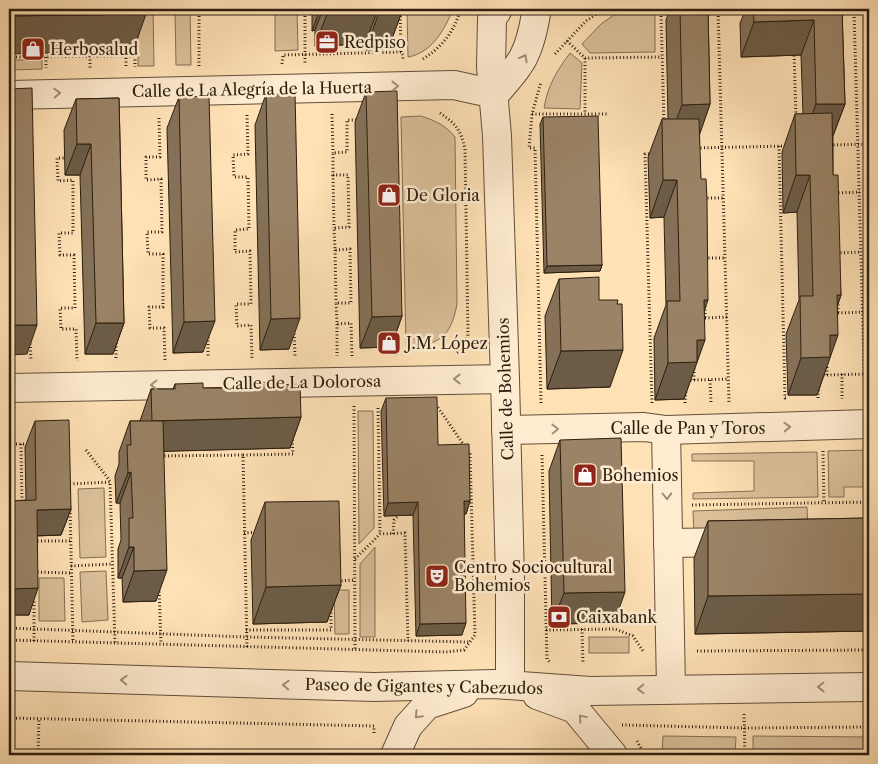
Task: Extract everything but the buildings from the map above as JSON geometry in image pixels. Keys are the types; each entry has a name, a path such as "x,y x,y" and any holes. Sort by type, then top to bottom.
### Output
{"street":[{"path":"496,10 505,16 516,19 526,18 538,11"},
{"name":"Calle de Bohemios","path":"496,10 492,18 491,67 495,94 510,570 502,684"},
{"path":"495,94 518,69 528,50 538,11"},
{"name":"Calle de La Alegría de la Huerta","path":"9,95 454,85 495,94"},
{"name":"Calle de La Dolorosa","path":"9,388 505,379"},
{"name":"Calle de Pan y Toros","path":"506,430 644,427 666,430 867,414"},
{"path":"666,430 671,688"},
{"path":"668,543 763,542"},
{"name":"Paseo de Gigantes y Cabezudos","path":"9,676 374,688 502,684 590,690 869,686"},
{"path":"395,755 408,726 427,705 502,684 575,709 613,755"}],"path":[{"path":"198,9 200,70"},
{"path":"304,9 305,62"},
{"path":"283,60 282,55 356,55 400,52 400,9"},
{"path":"417,62 440,48 459,18 460,9"},
{"path":"554,56 586,21 604,9"},
{"path":"854,10 867,414"},
{"path":"836,11 869,10"},
{"path":"718,11 729,407"},
{"path":"699,14 718,11 748,13"},
{"path":"664,130 661,14 670,14"},
{"path":"135,37 135,70"},
{"path":"566,42 585,58 662,57"},
{"path":"794,50 796,127"},
{"path":"383,53 383,60"},
{"path":"46,56 46,72"},
{"path":"90,56 90,71"},
{"path":"126,56 126,70"},
{"path":"9,57 135,56"},
{"path":"585,58 586,113"},
{"path":"541,412 535,148 529,148 532,114 544,75"},
{"path":"432,109 440,112 457,126 463,137 465,149 468,336 463,348 453,356"},
{"path":"247,110 248,154 233,155 234,177 248,177 249,229 234,230 235,252 250,251 251,304 236,304 236,312 237,326 251,326 252,365"},
{"path":"159,112 160,157 146,157 146,180 161,179 162,232 147,232 147,240 148,254 162,254 164,307 149,307 149,314 150,328 164,328 165,368"},
{"path":"532,114 609,114"},
{"path":"332,117 338,364"},
{"path":"333,153 347,152 347,120 365,120"},
{"path":"822,145 869,144"},
{"path":"779,146 785,398 794,398"},
{"path":"688,148 788,146"},
{"path":"869,153 866,153 869,266"},
{"path":"655,154 645,154 652,403 660,403"},
{"path":"72,158 57,158 58,181 72,180 74,233 59,233 60,255 74,255 75,308 60,308 61,329 76,329 77,369"},
{"path":"333,175 348,175 349,219 349,228 334,228"},
{"path":"832,193 860,192"},
{"path":"698,198 723,198"},
{"path":"836,245 837,253"},
{"path":"335,250 350,249 351,302 336,303"},
{"path":"704,250 704,258 725,258"},
{"path":"829,253 862,252"},
{"path":"838,298 838,313"},
{"path":"705,303 705,318"},
{"path":"831,313 863,312"},
{"path":"698,318 726,318"},
{"path":"337,324 351,323 352,364"},
{"path":"395,323 396,362"},
{"path":"294,325 295,364"},
{"path":"208,328 208,366"},
{"path":"30,330 31,370"},
{"path":"116,339 116,359"},
{"path":"827,359 827,375"},
{"path":"694,364 694,380"},
{"path":"842,374 843,404"},
{"path":"811,398 820,398 819,375 865,374"},
{"path":"678,403 686,403 686,380 729,379"},
{"path":"710,380 711,408"},
{"path":"378,402 380,534"},
{"path":"354,403 355,649"},
{"path":"156,456 293,454 292,434"},
{"path":"9,444 31,444"},
{"path":"22,444 22,507"},
{"path":"823,448 824,503"},
{"path":"86,450 110,482 115,643"},
{"path":"9,640 446,652 464,650 476,635 470,454"},
{"path":"243,455 246,647"},
{"path":"542,455 547,658 552,664"},
{"path":"70,476 70,493"},
{"path":"70,484 110,482"},
{"path":"667,505 869,502"},
{"path":"70,503 73,642"},
{"path":"394,534 394,520 398,516"},
{"path":"244,533 263,532"},
{"path":"355,559 380,534 405,534 408,640"},
{"path":"33,549 33,541 71,541"},
{"path":"33,564 34,580"},
{"path":"71,566 112,564"},
{"path":"26,572 71,573"},
{"path":"331,581 355,580"},
{"path":"159,584 161,644"},
{"path":"34,597 34,640"},
{"path":"246,630 331,630 331,600"},
{"path":"9,628 246,637 470,642"},
{"path":"582,629 583,669"},
{"path":"546,630 615,629 633,636 645,653"},
{"path":"688,651 869,650"},
{"path":"744,688 745,755"},
{"path":"9,718 374,726"},
{"path":"38,753 39,719"},
{"path":"616,720 621,725 744,728 869,727"},
{"path":"9,753 105,755"}],"shaded area":[{"path":"138,9 153,9 154,66 138,66"},
{"path":"175,9 190,9 191,65 176,65"},
{"path":"275,9 297,9 298,50 275,51"},
{"path":"407,9 453,9 437,39 424,51 408,57"},
{"path":"655,9 655,52 590,53 582,44 601,24 621,10"},
{"path":"570,53 582,63 580,109 544,108 553,79"},
{"path":"9,60 42,60 42,69 9,70"},
{"path":"421,116 440,124 455,137 457,304 451,324 442,337 427,344 406,346 401,117"},
{"path":"358,411 373,411 374,528 359,544"},
{"path":"869,450 869,487 844,487 844,497 829,497 828,451"},
{"path":"817,452 818,497 693,499 693,493 754,491 754,461 692,461 692,454"},
{"path":"104,488 106,557 80,558 78,489"},
{"path":"807,507 808,531 694,535 693,511"},
{"path":"375,547 375,637 360,637 360,564"},
{"path":"106,571 108,620 82,622 80,572"},
{"path":"39,578 64,578 65,621 39,621"},
{"path":"334,590 349,590 349,634 335,634"},
{"path":"589,637 629,637 629,653 589,653"},
{"path":"663,736 736,737 735,755 662,755"},
{"path":"753,736 869,737 869,755 753,755"}],"place":[{"name":"Redpiso","path":"327,42"},
{"name":"Herbosalud","path":"33,49"},
{"name":"De Gloria","path":"389,195"},
{"name":"J.M. López","path":"389,343"},
{"name":"Bohemios","path":"585,475"},
{"name":"Centro Sociocultural Bohemios","path":"437,576"},
{"name":"Caixabank","path":"559,617"}]}
